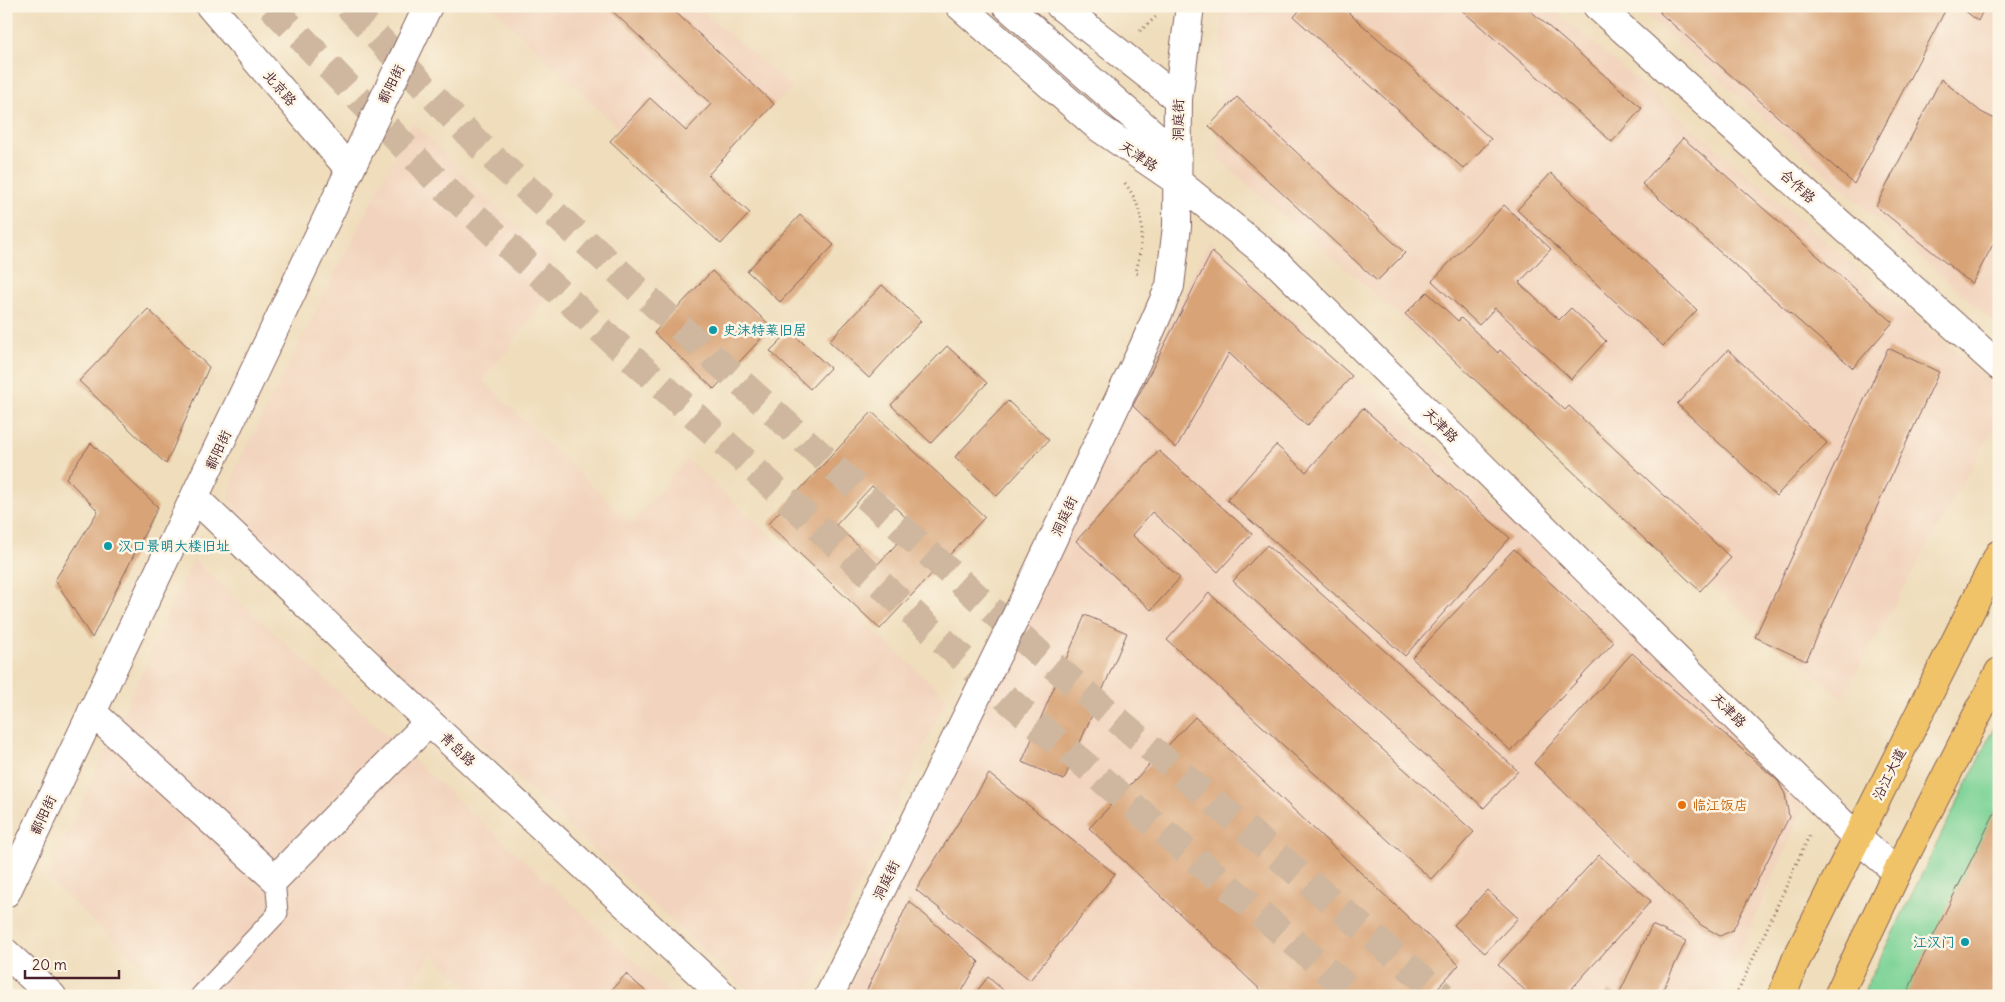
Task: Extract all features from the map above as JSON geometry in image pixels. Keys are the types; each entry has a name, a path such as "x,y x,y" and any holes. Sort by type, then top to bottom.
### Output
{"main road":[{"name":"沿江大道","path":"1782,996 1796,960 1999,554"},
{"path":"1838,996 1897,872 1999,672"}],"street":[{"name":"北京路","path":"210,6 350,170"},
{"name":"鄱阳街","path":"6,893 428,6"},
{"name":"天津路","path":"960,6 1098,127 1178,182 1276,262 1857,838 1897,872"},
{"path":"1007,6 1161,142 1178,182"},
{"path":"1060,6 1085,28 1178,99"},
{"name":"洞庭街","path":"829,996 1025,598 1170,286 1177,226 1178,99 1190,6"},
{"name":"合作路","path":"1597,6 1999,366"},
{"name":"青岛路","path":"195,498 429,722 724,996"},
{"path":"92,712 275,879 429,722"},
{"path":"6,953 52,996"}],"lane":[{"path":"200,996 278,913 275,879"}],"path":[{"path":"1145,39 1138,32 1160,13"},
{"path":"1736,996 1823,804"}],"shaded area":[{"path":"491,6 696,6 793,88 774,104 708,175 750,213 721,244 610,141 620,130"},
{"path":"1222,6 1550,6 1999,389 1999,419 1842,698 1218,159"},
{"path":"1636,6 1999,6 1999,327"},
{"path":"412,122 550,260 548,297 483,381 632,524 687,459 947,698 815,981 799,996 753,996 234,517 229,498 235,470"},
{"path":"1209,241 1810,794 1720,996 845,996"},
{"path":"193,559 673,996 476,996 432,954 403,996 176,996 47,879"}],"green space":[{"path":"1999,718 1999,996 1862,996 1865,989"}],"building":[{"path":"607,6 669,6 774,104 708,175 750,213 721,244 610,141 650,98 686,131 711,104"},
{"path":"1303,6 1341,6 1491,139 1464,169 1294,17"},
{"path":"1457,6 1525,6 1642,108 1612,142"},
{"path":"1663,6 1947,7 1854,184 1660,13"},
{"path":"1959,6 1985,6 1978,21"},
{"path":"1941,79 1981,112 1999,121 1999,233 1972,284 1876,206"},
{"path":"1237,97 1405,253 1377,281 1209,126"},
{"path":"1683,138 1893,322 1853,368 1642,184"},
{"path":"1551,173 1697,310 1663,346 1517,210"},
{"path":"1504,205 1551,249 1519,283 1559,320 1571,308 1606,341 1571,379 1495,308 1479,325 1432,281"},
{"path":"800,215 834,245 780,302 747,271"},
{"path":"1212,252 1352,376 1307,426 1229,353 1176,448 1133,406"},
{"name":"史沫特莱旧居","path":"712,271 772,327 714,389 654,333"},
{"path":"882,285 921,321 869,378 829,341"},
{"path":"1427,292 1458,321 1461,318 1498,353 1500,350 1565,410 1569,406 1731,558 1700,591 1405,314"},
{"path":"148,309 209,367 166,464 79,381"},
{"path":"790,331 830,368 810,389 770,351"},
{"path":"947,346 987,383 931,443 891,405"},
{"path":"1888,348 1939,372 1806,661 1755,637"},
{"path":"1728,350 1827,443 1776,496 1677,404"},
{"path":"1008,401 1049,440 997,496 955,457"},
{"path":"1363,408 1510,538 1405,656 1227,500 1276,445 1306,472"},
{"path":"872,412 985,517 880,629 768,524","holes":["872,486 914,525 878,564 836,525"]},
{"name":"汉口景明大楼旧址","path":"91,443 158,507 92,638 55,580 98,511 66,478"},
{"path":"1159,451 1252,534 1218,572 1152,512 1132,535 1180,578 1151,610 1076,541"},
{"path":"1267,545 1518,771 1484,808 1233,581"},
{"path":"1514,549 1614,642 1511,751 1412,658"},
{"path":"1209,593 1474,832 1431,879 1167,640"},
{"path":"1085,615 1127,633 1064,780 1022,762"},
{"name":"临江饭店","path":"1632,653 1778,781 1785,794 1789,817 1733,930 1720,936 1701,925 1534,763"},
{"path":"1195,717 1459,965 1430,996 1267,996 1089,828"},
{"path":"989,774 1115,874 1030,980 916,890"},
{"name":"江汉门","path":"1999,804 1999,996 1906,996 1919,965"},
{"path":"1599,855 1651,901 1565,996 1531,996 1498,965"},
{"path":"1487,890 1518,918 1485,953 1454,925"},
{"path":"909,901 979,962 959,996 864,996"},
{"path":"1652,925 1686,941 1660,996 1618,996"},
{"path":"626,974 651,996 606,996"},
{"path":"988,977 1010,996 973,996"},
{"path":"1608,991 1617,996 1606,996"}],"tunnel":[{"path":"271,6 442,186 1006,698 1357,996"},
{"path":"348,6 480,146 1042,656 1443,996"}],"place":[{"name":"史沫特莱旧居","path":"713,330"},
{"name":"汉口景明大楼旧址","path":"108,546"},
{"name":"临江饭店","path":"1682,805"},
{"name":"江汉门","path":"1965,942"}]}
